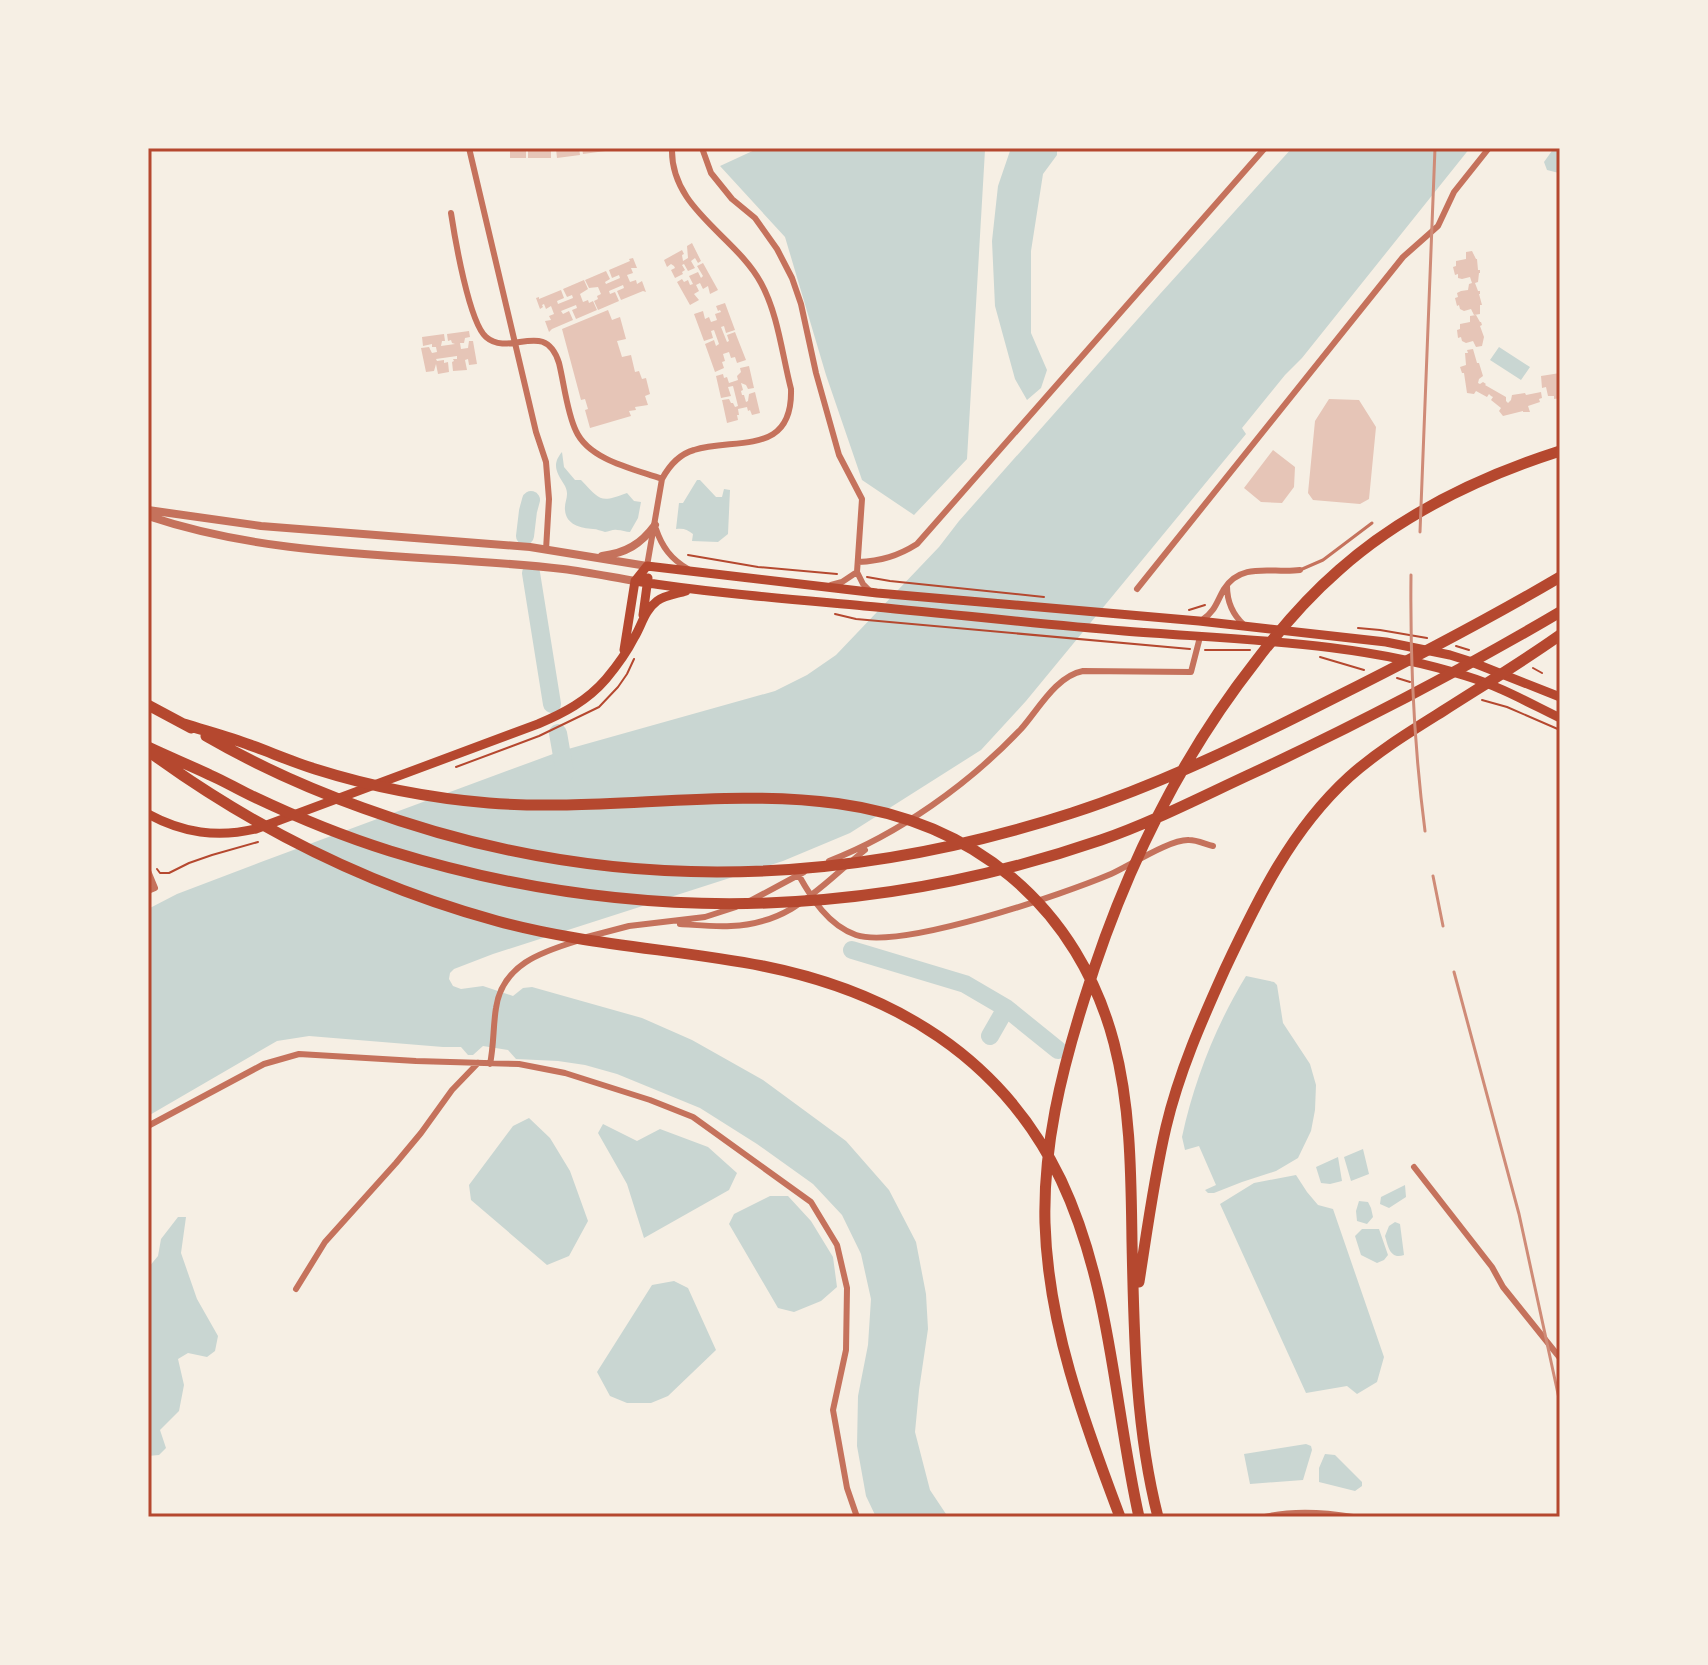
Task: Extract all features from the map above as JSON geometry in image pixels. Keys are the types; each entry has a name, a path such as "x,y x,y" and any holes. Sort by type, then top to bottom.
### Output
{"highway":[{"path":"1120,1517 1073,1384 1053,1301 1046,1246 1045,1196 1056,1102 1069,1050 1091,977 1133,865 1161,807 1203,733 1272,639 1304,603 1340,569 1407,518 1471,485 1560,451"},
{"path":"148,705 266,769 326,794 422,829 497,849 623,869 726,873 791,870 879,860 984,838 1088,807 1156,781 1345,693 1486,620 1560,577"},
{"path":"148,749 306,820 388,850 461,871 567,892 625,899 730,904 792,903 884,893 986,873 1105,838 1315,744 1560,612"},
{"path":"1134,1311 1153,1190 1174,1098 1196,1035 1248,921 1284,855 1314,813 1351,776 1419,726 1558,636"},
{"path":"184,724 314,769 435,797 491,803 572,804 736,797 857,806 920,824 963,843 1018,882 1055,922 1071,945 1094,987 1118,1059 1130,1149 1134,1311 1143,1441 1158,1517"},
{"path":"148,749 245,815 289,840 345,867 425,899 523,928 777,969 817,979 865,996 937,1034 972,1062 1007,1097 1046,1152 1061,1180 1091,1262 1110,1344 1139,1517"}],"main road":[{"path":"647,566 874,592 1199,621 1386,642 1450,655 1557,697"},
{"path":"622,655 635,581 647,566"},
{"path":"148,814 196,832 236,834 556,716 596,690 634,638 642,619 648,583 647,566"},
{"path":"635,581 1120,631 1297,643 1375,655 1466,676 1510,693 1560,718"},
{"path":"642,619 658,600 693,589"}],"street":[{"path":"469,148 536,432 546,462 549,499 546,550 552,561 564,570"},
{"path":"148,510 261,526 530,547 647,566 662,479 674,462 692,450 767,438 784,422 792,401 773,312 762,284 745,259 687,199 674,170 672,148"},
{"path":"702,148 711,173 732,199 755,218 777,249 792,278 839,455 862,499 856,574 874,592"},
{"path":"858,562 882,561 917,544 1265,148"},
{"path":"1137,589 1403,257 1438,226 1454,192 1489,148"},
{"path":"451,213 467,290 479,328 485,336 503,344 535,340 551,347 557,354 572,421 584,444 605,458 662,479"},
{"path":"148,516 178,526 258,543 327,552 564,570 635,581"},
{"path":"597,557 618,554 631,548 655,525"},
{"path":"655,525 669,555 689,570"},
{"path":"1199,621 1213,611 1227,586 1236,577 1262,569 1300,570"},
{"path":"824,586 842,582 856,574"},
{"path":"1227,586 1232,610 1247,627"},
{"path":"490,1064 497,1004 502,988 514,970 526,961 550,949 617,928 705,917 729,910 798,874 877,840 907,823 987,761 1067,676 1083,671 1191,672 1200,637"},
{"path":"655,923 747,925 779,916 811,896 877,840"},
{"path":"798,874 824,913 849,931 872,937 891,936 981,917 1050,896 1109,875 1175,842 1190,840 1213,846"},
{"path":"148,871 155,888 148,891"},
{"path":"148,1126 264,1064 299,1054 519,1064 565,1073 693,1117 811,1202 837,1245 847,1288 846,1350 833,1410 847,1488 857,1517"},
{"path":"296,1289 325,1242 396,1163 452,1090 478,1063"},
{"path":"1414,1167 1560,1358"},
{"path":"1265,1517 1281,1513 1324,1512 1353,1517"}],"lane":[{"path":"1300,570 1323,560 1372,523"}],"path":[{"path":"688,555 758,567 856,574 890,581 1046,597"},
{"path":"834,613 856,619 1078,640 1255,650"},
{"path":"456,767 539,736 599,707 623,680 637,652"},
{"path":"1318,656 1367,671"},
{"path":"1396,677 1416,684"},
{"path":"1480,699 1560,730"},
{"path":"157,869 160,873 169,873 189,863 258,842"}],"shaded area":[{"path":"759,148 985,150 967,459 914,515 862,480 826,375 785,237 720,166"},
{"path":"1011,148 1057,148 1057,155 1043,174 1031,251 1031,333 1047,370 1041,388 1027,400 1015,379 995,306 992,241 998,186"},
{"path":"1292,148 1470,148 1242,428 1246,434 1026,701 981,750 850,833 783,861 493,954 450,973 453,986 461,989 483,986 513,996 523,988 532,987 642,1018 692,1040 763,1080 846,1141 889,1190 916,1242 926,1294 928,1329 915,1432 930,1490 948,1517 876,1517 866,1496 857,1446 858,1396 868,1345 871,1299 861,1254 842,1215 813,1184 700,1108 617,1074 585,1065 516,1059 508,1050 483,1046 473,1055 468,1055 461,1047 309,1036 277,1041 148,1116 148,909 177,894 561,751 775,691 807,675 836,655 939,547"},
{"path":"1554,148 1560,148 1559,173 1547,170 1544,162"},
{"path":"1499,347 1530,367 1521,380 1490,360"},
{"path":"562,452 564,467 575,480 581,480 597,496 606,499 627,493 634,501 641,502 638,518 630,532 584,528 568,519 566,490 556,465"},
{"path":"697,480 716,497 722,497 724,489 730,490 728,534 718,542 692,541 691,532 676,529 679,503 683,503"},
{"path":"1246,976 1277,985 1283,1023 1310,1064 1316,1085 1315,1110 1311,1131 1298,1158 1276,1171 1208,1193 1205,1190 1216,1185 1199,1146 1185,1150 1182,1137 1207,1054"},
{"path":"529,1118 550,1138 570,1171 588,1221 569,1256 547,1265 471,1200 469,1185 513,1126"},
{"path":"603,1124 637,1141 660,1129 708,1147 737,1173 729,1190 644,1238 627,1184 598,1133"},
{"path":"1363,1149 1369,1174 1351,1181 1344,1157"},
{"path":"1338,1157 1342,1181 1321,1183 1316,1167"},
{"path":"1296,1175 1318,1205 1333,1209 1384,1357 1377,1382 1357,1394 1347,1386 1306,1393 1220,1204 1254,1183"},
{"path":"1405,1185 1406,1197 1389,1208 1380,1204 1381,1197"},
{"path":"770,1196 788,1196 811,1221 833,1257 837,1287 821,1301 794,1312 778,1308 729,1224 734,1214"},
{"path":"1359,1201 1368,1202 1371,1208 1373,1217 1367,1224 1357,1221"},
{"path":"178,1217 186,1217 181,1253 197,1299 218,1336 215,1351 207,1357 188,1353 178,1359 184,1385 179,1411 160,1430 166,1448 159,1455 148,1456 148,1268 158,1256 161,1239"},
{"path":"1395,1222 1400,1224 1404,1255 1399,1256 1390,1251 1385,1236 1389,1226"},
{"path":"1362,1229 1379,1229 1388,1255 1384,1260 1377,1263 1361,1255 1355,1236"},
{"path":"674,1281 688,1288 716,1350 668,1396 651,1403 627,1403 610,1396 597,1372 652,1285"},
{"path":"1306,1444 1312,1450 1303,1480 1250,1484 1244,1454"},
{"path":"1325,1454 1335,1455 1362,1482 1362,1486 1355,1491 1319,1482 1319,1468"}],"building":[{"path":"510,148 526,148 526,158 510,158"},
{"path":"528,148 547,148 551,151 551,158 528,158"},
{"path":"579,148 580,155 557,158 556,149"},
{"path":"582,148 613,148 613,150 583,154"},
{"path":"692,243 701,261 698,263 695,258 691,261 695,268 688,271 682,265 685,270 683,274 675,278 671,270 674,266 671,264 667,267 664,260 682,250 683,261 688,258 687,246"},
{"path":"1472,251 1480,270 1478,282 1475,283 1482,305 1480,314 1474,315 1471,309 1464,311 1457,306 1457,293 1468,290 1472,283 1470,277 1458,278 1453,267 1456,261 1466,259 1466,252"},
{"path":"633,258 637,268 631,268 633,273 627,275 630,282 636,280 637,284 642,281 646,292 621,300 617,291 624,288 623,285 609,291 610,294 615,292 619,301 598,310 594,301 601,294 598,287 589,288 585,280 606,271 610,279 606,284 620,278 619,275 612,278 609,270"},
{"path":"703,263 718,290 710,294 708,286 703,289 700,283 696,285 699,291 694,294 699,300 690,305 677,282 682,279 693,284 689,276 698,272 701,278 703,276 697,266"},
{"path":"584,280 588,289 580,294 583,302 593,301 597,310 576,319 572,310 577,308 576,305 561,311 563,314 569,311 573,320 549,332 545,321 551,320 549,316 554,314 551,306 546,309 544,304 540,309 536,298 561,290 564,298 557,301 558,304 573,298 572,295 567,297 563,289"},
{"path":"725,303 735,330 726,333 724,326 721,327 727,342 727,335 735,332 746,360 737,363 729,352 723,354 724,368 715,372 705,344 714,340 716,346 719,344 714,330 711,331 713,338 704,341 694,314 703,311 705,319 709,317 711,322 717,320 715,314 721,312 716,306"},
{"path":"608,310 612,320 620,317 626,339 617,341 622,357 631,355 635,372 639,371 642,379 646,378 650,394 645,396 648,405 635,407 636,410 629,411 631,416 590,428 585,410 588,409 585,399 581,400 562,329"},
{"path":"1476,315 1484,337 1482,346 1476,347 1473,341 1466,343 1461,337 1458,338 1457,330 1460,324 1470,322 1470,316"},
{"path":"469,331 470,337 460,343 461,349 468,348 469,341 473,341 477,364 469,365 468,359 465,360 467,370 453,371 452,362 457,356 436,359 448,362 449,372 438,374 436,364 434,371 426,372 421,348 429,347 432,353 437,352 432,344 423,346 422,337 444,334 445,341 441,346 455,344 448,341 447,334"},
{"path":"1473,349 1483,376 1478,383 1483,382 1506,397 1508,403 1512,395 1541,392 1540,402 1528,406 1530,412 1503,416 1499,411 1501,408 1489,394 1487,397 1476,391 1474,394 1467,393 1460,367 1466,365 1467,350"},
{"path":"749,366 754,388 748,389 741,383 741,391 746,402 749,394 755,392 760,413 752,415 747,407 738,409 738,420 727,423 722,400 729,399 735,407 738,406 733,386 728,387 731,396 721,398 716,376 723,374 729,383 738,380 740,368"},
{"path":"1560,373 1560,398 1554,399 1554,396 1548,396 1546,387 1542,388 1541,376"},
{"path":"1329,399 1359,400 1376,427 1369,499 1360,504 1313,500 1308,493 1315,421"},
{"path":"1273,450 1295,467 1294,487 1282,503 1261,502 1244,488"}],"waterway":[{"path":"525,536 531,500"},
{"path":"531,573 552,704"},
{"path":"558,733 565,773"},
{"path":"852,950 965,984 1006,1008 1058,1050"},
{"path":"990,1036 1006,1008"}],"railway":[{"path":"1420,532 1435,148"},
{"path":"1411,575 1414,703 1425,831"},
{"path":"1433,876 1443,926"},
{"path":"1454,972 1519,1214 1560,1403"}]}
